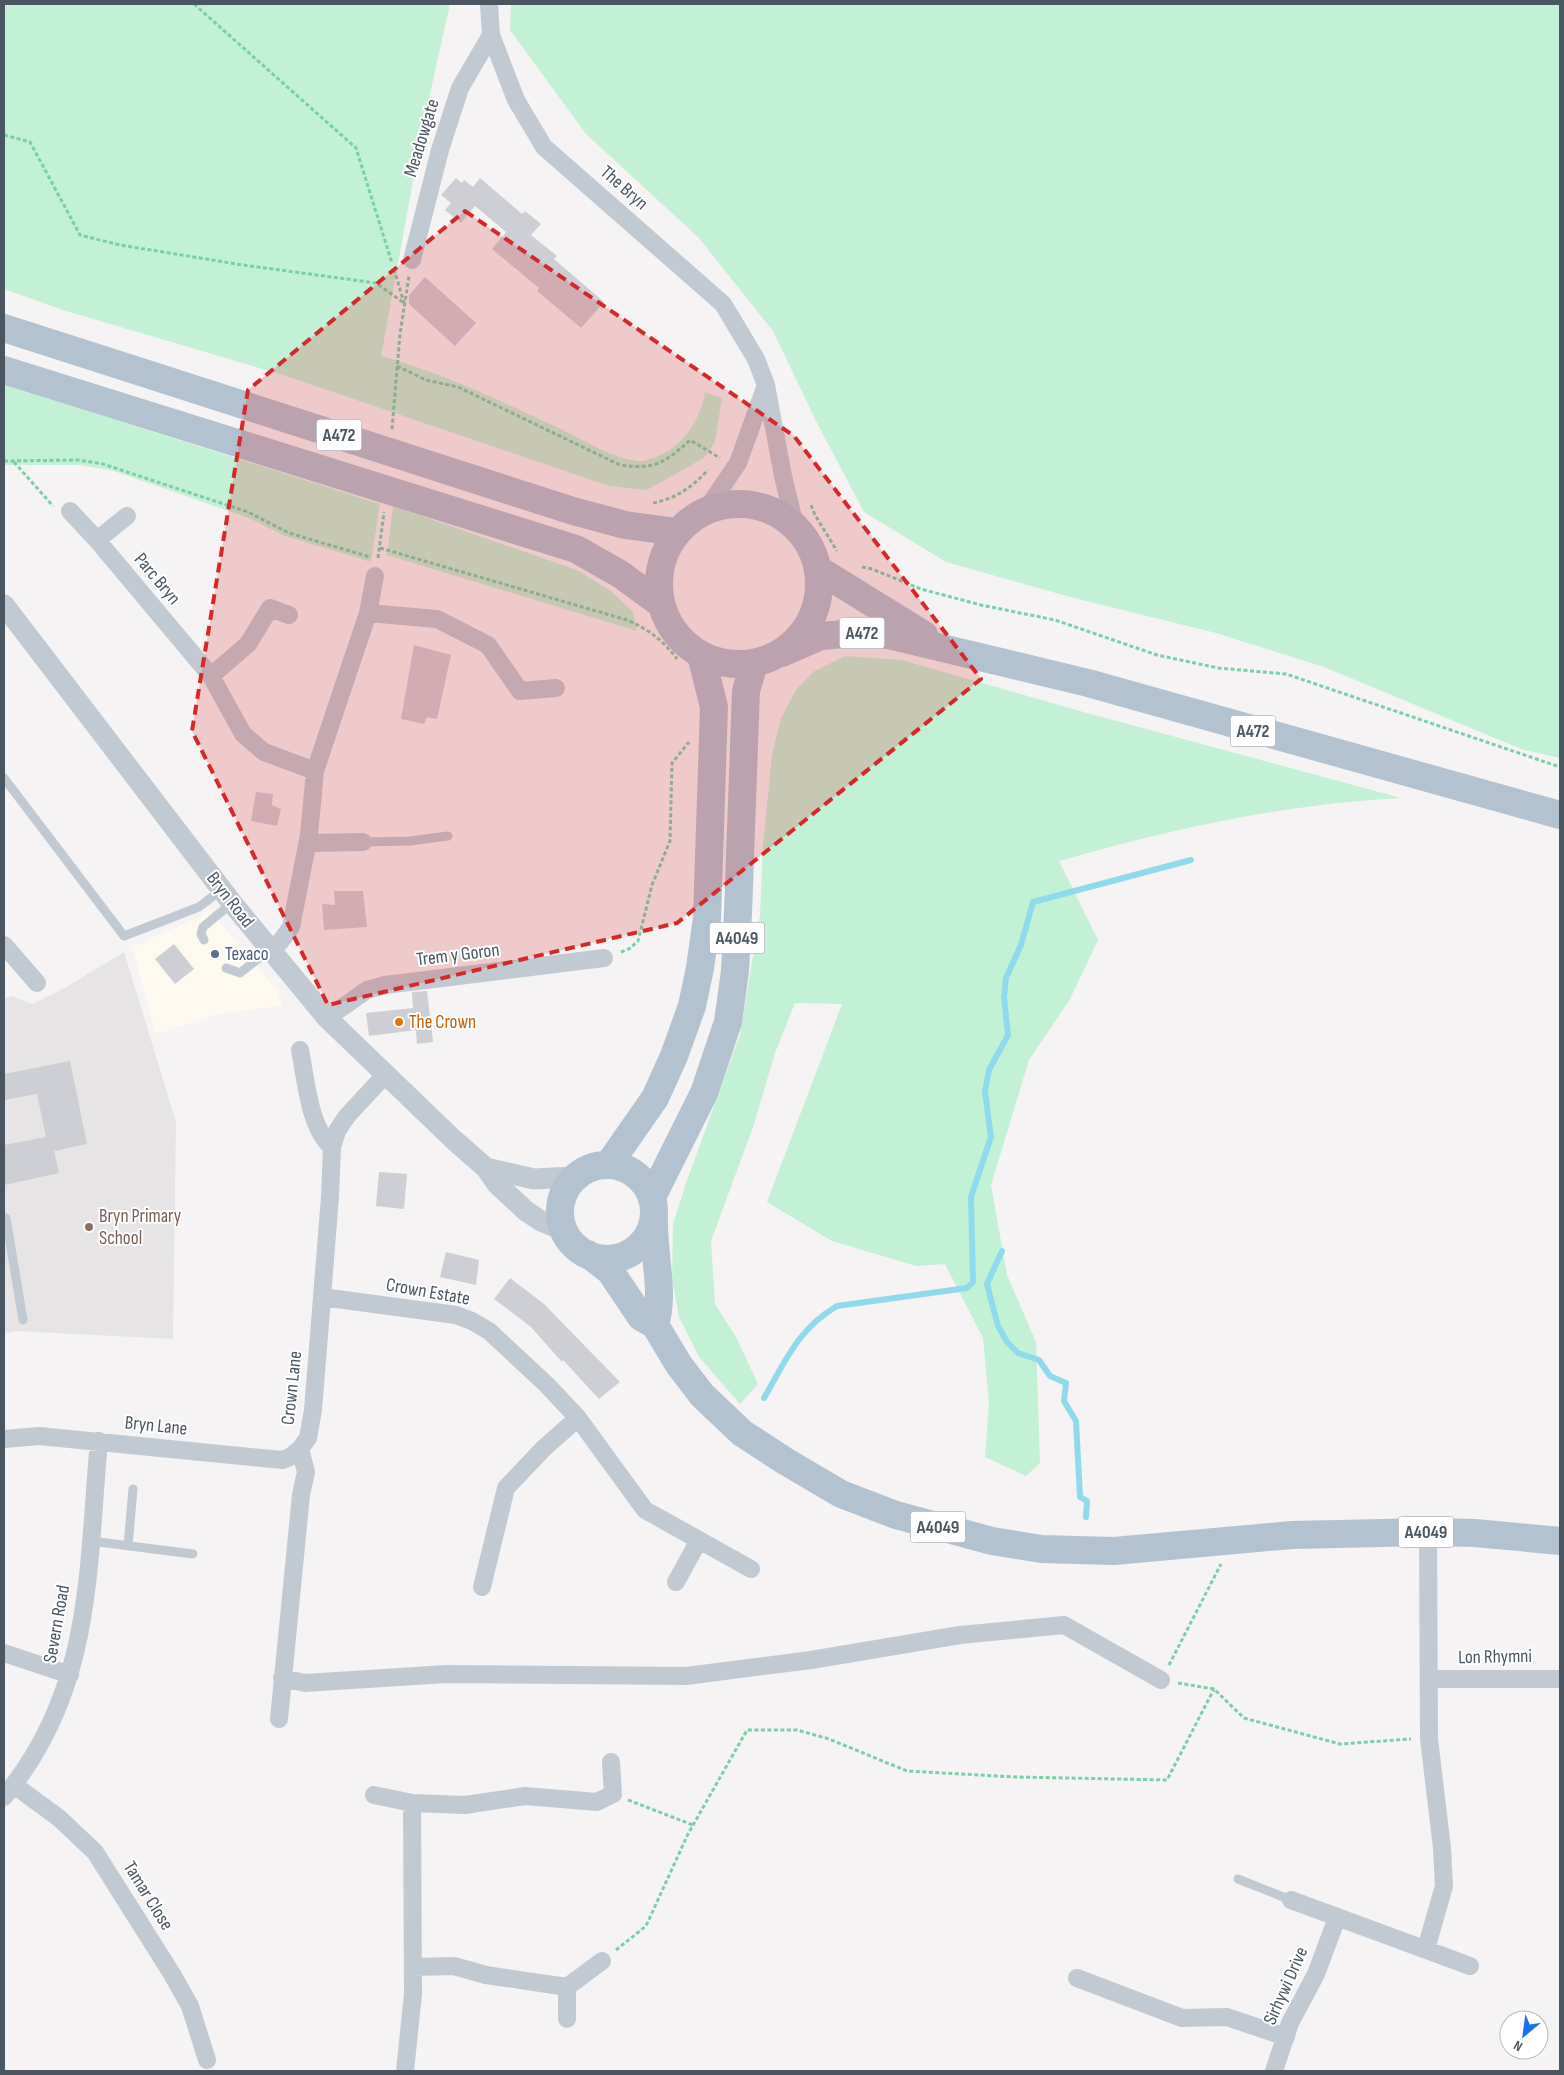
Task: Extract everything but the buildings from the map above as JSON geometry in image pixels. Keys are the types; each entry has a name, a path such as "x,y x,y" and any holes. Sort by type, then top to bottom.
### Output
{"main road":[{"name":"A472","path":"4,328 573,511 625,524 677,532"},
{"name":"A472","path":"4,370 576,549 620,574 661,604"},
{"path":"729,504 752,504 775,512 795,525 806,538 819,570 820,594 813,617 800,637 782,653 754,663 727,664 692,661 683,642 670,624 661,604 659,579 664,554 677,532 690,520 706,510 729,504"},
{"name":"A472","path":"819,570 871,604 945,647"},
{"name":"A472","path":"782,653 821,636 856,633 888,635 945,647 1088,683 1270,736 1560,815"},
{"name":"A4049","path":"609,1164 655,1098 692,1006 700,968 706,918 714,707 692,661"},
{"name":"A4049","path":"655,1325 660,1308 653,1205 704,1093 728,1022 735,971 746,691 754,663"},
{"path":"609,1164 625,1168 638,1176 653,1205 651,1230 645,1240 633,1252 620,1257 598,1258 572,1244 563,1230 560,1208 564,1192 574,1177 588,1168 609,1164"},
{"name":"A4049","path":"588,1254 610,1271 641,1317 655,1325 679,1365 702,1395 742,1432 785,1461 841,1494 896,1515 992,1541 1041,1549 1114,1551 1292,1535 1428,1532 1475,1533 1560,1541"}],"street":[{"name":"The Bryn","path":"489,4 491,36 516,100 544,147 723,304 756,359 766,385 795,525"},
{"name":"Meadowgate","path":"412,260 440,150 460,88 491,36"},
{"path":"706,510 738,463 766,385"},
{"name":"Parc Bryn","path":"70,511 98,540 211,676 243,734 264,752 315,770"},
{"path":"98,540 127,516"},
{"path":"270,950 281,941 291,927 308,843 315,770 368,613 376,568"},
{"name":"Bryn Road","path":"4,605 227,896 327,1018 364,1052 385,1075 486,1168 497,1184 526,1211 541,1221 563,1230"},
{"path":"211,676 248,644 270,608 289,615"},
{"path":"368,613 437,619 488,645 520,691 556,688"},
{"path":"308,843 363,842"},
{"path":"4,945 37,983"},
{"name":"Trem y Goron","path":"327,1018 367,990 385,985 604,958"},
{"path":"300,1050 316,1124 323,1140 332,1147"},
{"name":"Crown Lane","path":"279,1719 301,1495 306,1472 300,1449 308,1438 313,1410 332,1147 337,1131 348,1116 385,1075"},
{"name":"Bryn Road","path":"486,1168 534,1179 574,1177"},
{"name":"Crown Estate","path":"322,1297 456,1315 472,1321 489,1331 578,1418 645,1510 751,1569"},
{"path":"482,1586 506,1488 544,1448 578,1418"},
{"name":"Bryn Lane","path":"4,1439 39,1436 282,1460 300,1449"},
{"name":"Severn Road","path":"9,1791 30,1765 44,1739 70,1675 82,1629 100,1441"},
{"path":"1426,1949 1444,1886 1442,1848 1429,1739 1428,1532"},
{"path":"676,1582 699,1540"},
{"path":"282,1678 306,1683 446,1674 686,1676 811,1660 960,1635 1064,1625 1161,1680"},
{"path":"4,1653 70,1675"},
{"name":"Lon Rhymni","path":"1429,1680 1560,1679"},
{"path":"374,1795 412,1803 465,1806 526,1796 596,1802 613,1794 611,1762"},
{"name":"Tamar Close","path":"9,1791 60,1818 95,1852 190,2006 207,2060"},
{"path":"405,2071 413,1994 412,1803"},
{"path":"1291,1900 1470,1966"},
{"name":"Sirhywi Drive","path":"1274,2071 1290,2023 1316,1974 1337,1918"},
{"path":"413,1967 454,1966 486,1974 567,1987 602,1961"},
{"path":"1078,1978 1182,2018 1228,2017 1286,2037"},
{"path":"567,1987 567,2018"}],"lane":[{"path":"4,778 124,936 227,896"},
{"path":"363,842 410,841 448,836"},
{"path":"204,940 201,934 203,927 227,896"},
{"path":"226,968 240,973 270,950"},
{"path":"4,1219 6,1218 23,1320"},
{"path":"128,1546 133,1488"},
{"path":"91,1541 193,1554"},
{"path":"1238,1879 1291,1900"}],"path":[{"path":"194,4 356,148 404,303"},
{"path":"4,135 30,142 80,235 234,264 376,283 404,303"},
{"path":"396,377 404,303 412,260"},
{"path":"397,366 426,380 458,386 620,465 638,468 651,466 669,459 690,440 721,458 738,463"},
{"path":"382,427 401,433"},
{"path":"644,505 667,500 690,489 721,458"},
{"path":"4,461 79,460 103,464 248,512 289,534 376,568"},
{"path":"14,462 56,509 70,511"},
{"path":"380,548 627,620 646,628 692,661"},
{"path":"856,566 872,569 921,589 1055,620 1157,655 1218,668 1286,674 1560,768"},
{"path":"604,958 629,949 638,942 652,884 670,841 672,762 693,737"},
{"path":"1233,1541 1161,1680 1214,1690 1244,1718 1340,1744 1429,1739"},
{"path":"602,1961 646,1926 693,1825 747,1730 796,1730 829,1739 907,1771 1016,1777 1167,1780 1214,1690"},
{"path":"613,1794 693,1825"}],"highlighted area":[{"path":"465,211 794,436 981,679 677,923 328,1005 192,731 248,390"}],"shaded area":[{"path":"209,909 278,992 282,1006 219,1014 156,1034 132,947 200,917"},
{"name":"Bryn Primary School","path":"124,952 176,1122 173,1339 16,1331 4,1333 4,999 11,996 32,1004 63,989"}],"green space":[{"path":"4,4 450,4 425,116 381,356 450,379 561,429 609,453 641,461 663,454 681,441 699,413 705,392 722,398 715,442 704,458 647,490 609,486 286,376 63,310 4,289"},
{"path":"511,4 1560,4 1560,758 1521,749 1324,667 1216,633 1074,598 946,562 864,512 817,423 773,331 698,237 586,134 510,30"},
{"path":"4,384 380,504 371,562 285,536 249,518 114,471 80,465 4,465"},
{"path":"393,506 577,570 611,591 633,612 637,631 387,555"},
{"path":"845,656 902,660 1087,713 1401,798 1357,801 1271,812 1143,838 1059,861 1098,940 1070,999 1029,1060 991,1185 1007,1275 1036,1342 1040,1463 1026,1476 985,1457 989,1404 983,1338 945,1264 916,1266 832,1241 767,1202 842,1004 795,1003 775,1053 753,1127 711,1241 715,1304 736,1337 758,1384 740,1404 699,1357 679,1317 672,1279 673,1224 687,1180 740,1035 760,915 763,845 772,755 781,718 796,690 813,672"}],"waterway":[{"path":"764,1398 794,1346 812,1325 837,1306 967,1288 973,1282 971,1197 991,1137 985,1092 989,1070 1008,1035 1004,997 1006,978 1021,945 1033,902 1191,860"},
{"path":"1002,1251 987,1284 998,1326 1007,1342 1018,1353 1039,1360 1050,1376 1066,1383 1064,1401 1076,1421 1080,1497 1087,1501 1086,1517"}],"place":[{"name":"Texaco","path":"215,954"},
{"name":"The Crown","path":"399,1022"},
{"name":"Bryn Primary School","path":"89,1227"}]}
